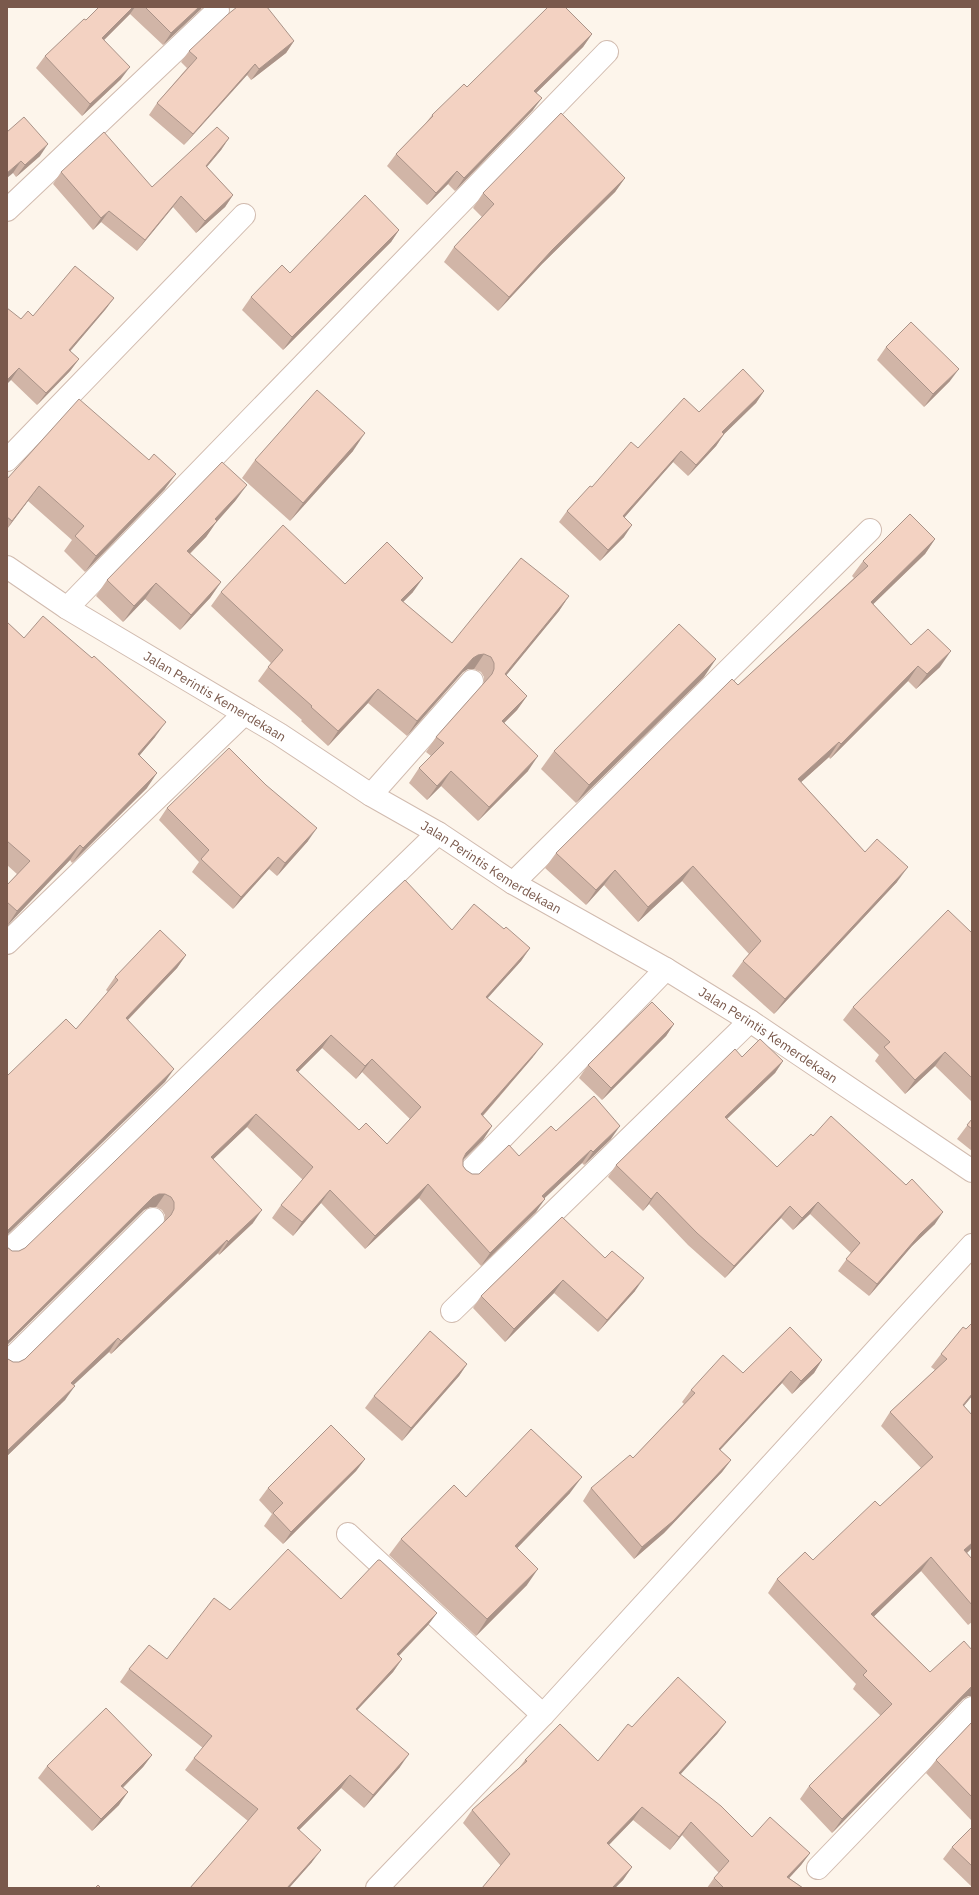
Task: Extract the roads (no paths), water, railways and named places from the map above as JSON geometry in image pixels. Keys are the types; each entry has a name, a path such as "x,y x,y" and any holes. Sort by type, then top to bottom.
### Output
{"street":[{"path":"7,210 218,10"},
{"path":"67,608 607,52"},
{"path":"7,460 244,215"},
{"path":"513,883 870,530"},
{"name":"Jalan Perintis Kemerdekaan","path":"7,567 67,608 279,734 372,795 438,833 513,883 666,969 750,1021 972,1171"},
{"path":"372,795 472,681"},
{"path":"7,943 244,714"},
{"path":"7,1252 137,1129 286,980 438,833"},
{"path":"466,1174 666,969"},
{"path":"452,1310 750,1021"},
{"path":"7,1363 152,1219"},
{"path":"376,1888 543,1715 972,1245"},
{"path":"348,1534 543,1715"},
{"path":"818,1868 972,1708"}]}
